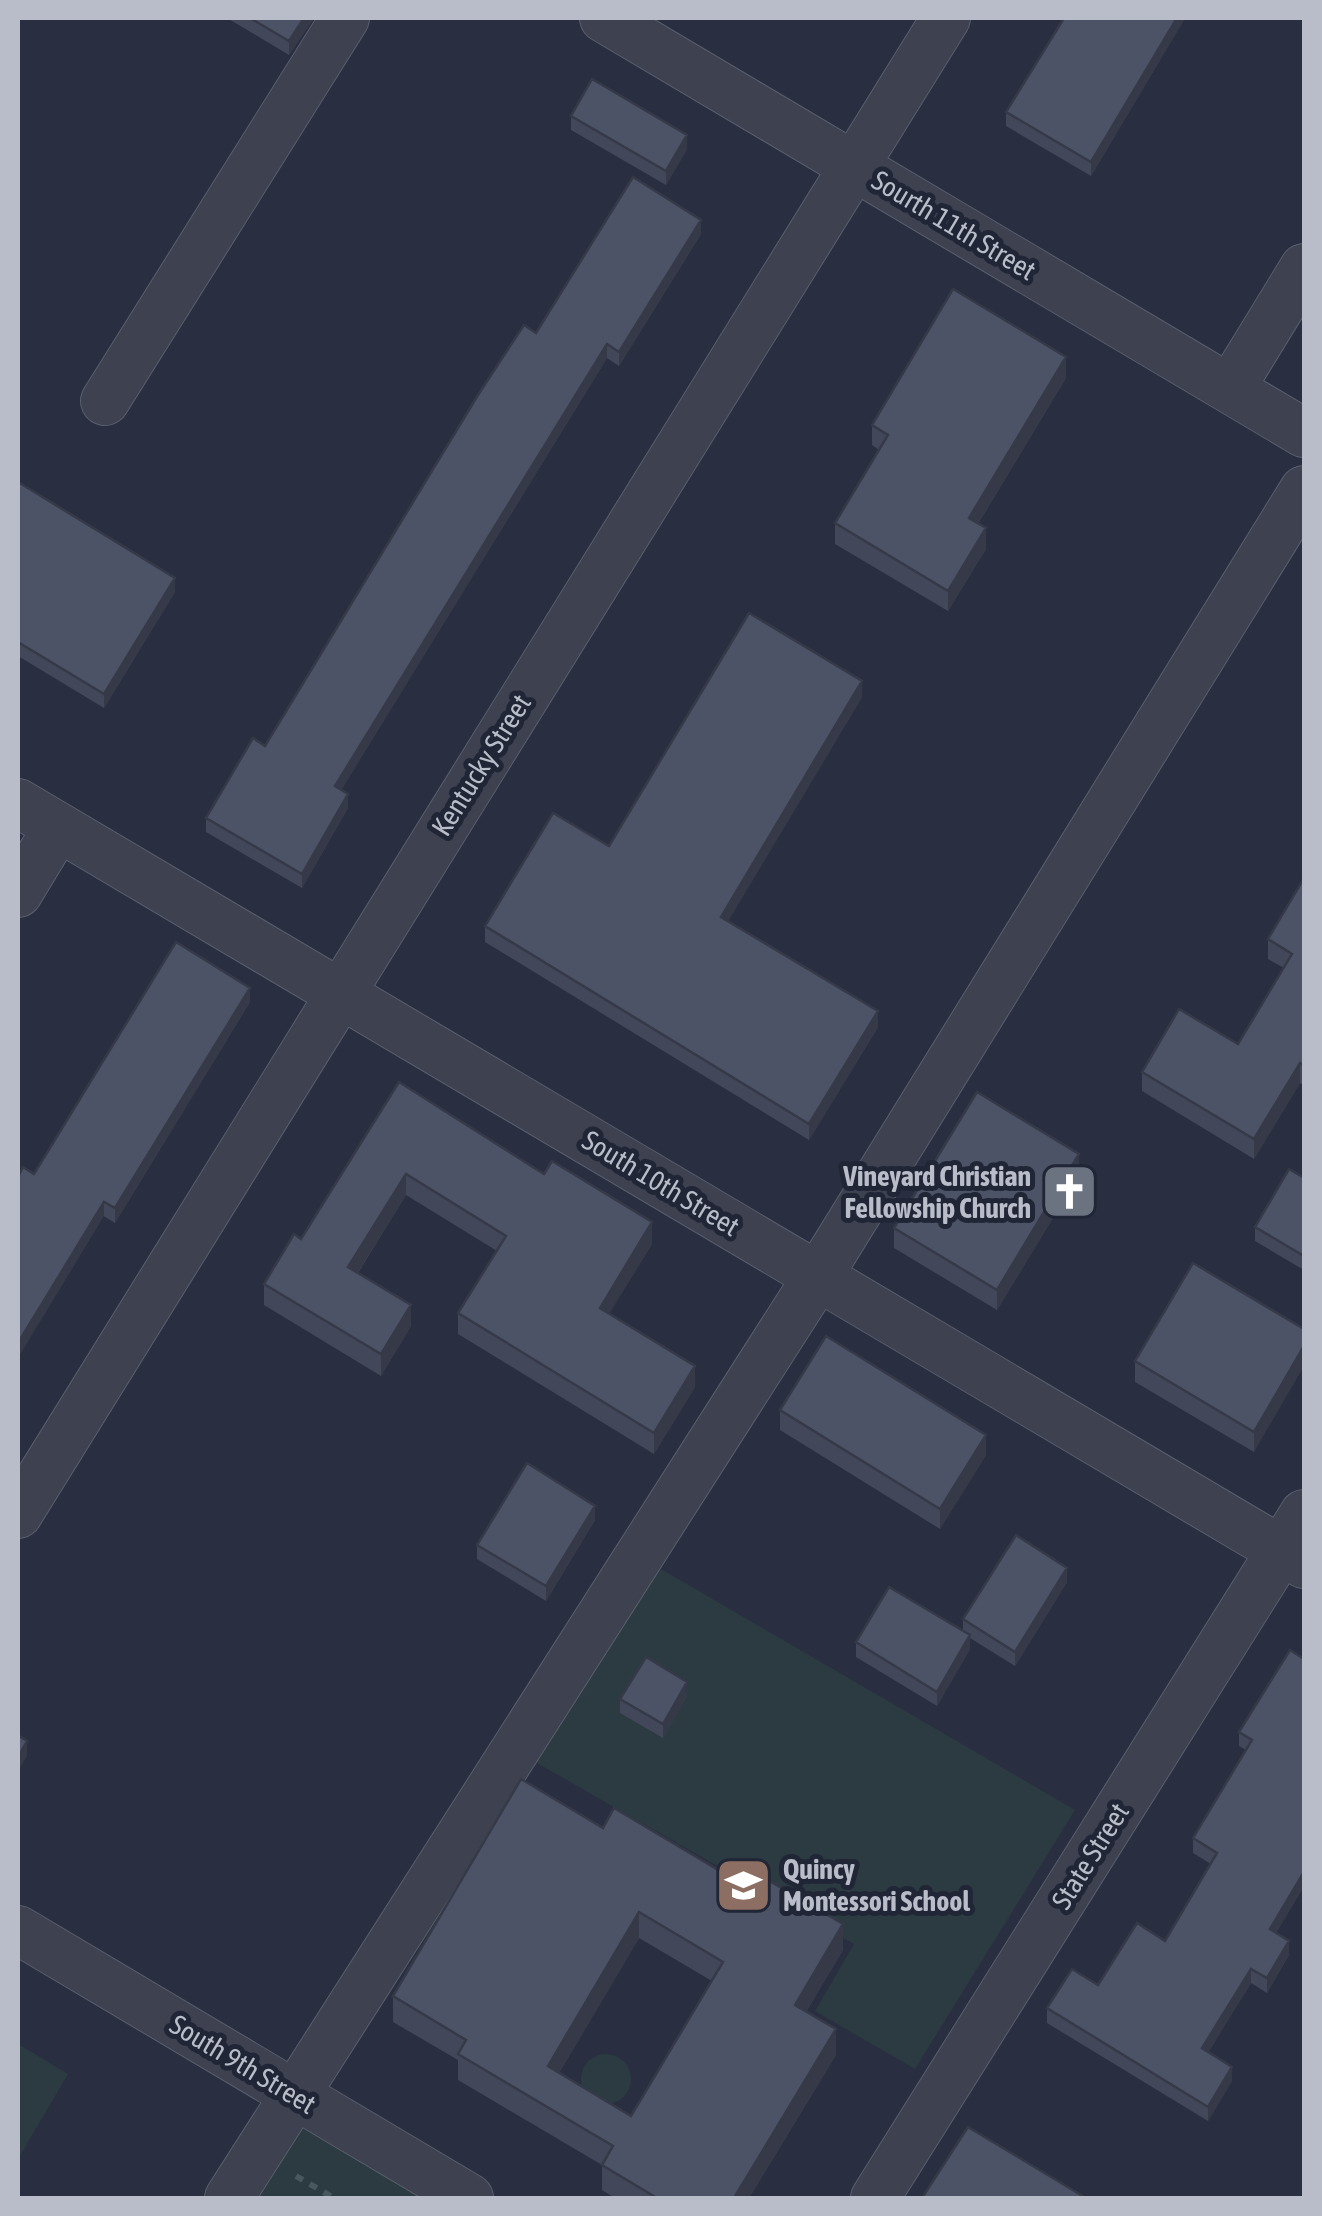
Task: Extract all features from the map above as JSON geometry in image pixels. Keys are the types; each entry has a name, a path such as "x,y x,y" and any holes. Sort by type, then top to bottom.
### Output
{"street":[{"path":"104,402 346,18"},
{"name":"Sourth 11th Street","path":"604,18 1304,433"},
{"name":"Kentucky Street","path":"18,1514 946,18"},
{"path":"1230,389 1301,280"},
{"path":"229,2198 818,1276 1304,490"},
{"name":"South 10th Street","path":"18,803 818,1276 1297,1542"},
{"path":"18,893 58,827"},
{"name":"State Street","path":"875,2198 1297,1542"},
{"name":"South 9th Street","path":"18,1930 469,2198"}],"shaded area":[{"name":"Quincy Montessori School","path":"654,1565 1075,1810 915,2069 815,2011 854,1944 530,1759"},
{"path":"18,2044 68,2074 18,2159"},
{"path":"606,2054 624,2061 631,2079 624,2097 606,2104 588,2097 581,2079 588,2061"},
{"path":"296,2121 424,2198 249,2198"}],"building":[{"path":"250,18 304,18 289,41"},
{"path":"1064,18 1177,18 1091,162 1006,112"},
{"path":"592,79 687,135 666,171 571,116"},
{"path":"633,177 701,220 619,352 607,344 335,786 348,794 302,874 206,818 253,738 265,746 478,395 524,325 536,333"},
{"path":"953,289 1066,357 969,518 986,528 948,591 835,523 888,435 872,425"},
{"path":"18,482 175,578 104,694 18,642"},
{"path":"749,613 862,681 721,917 878,1011 809,1124 485,926 553,813 609,846"},
{"path":"1304,878 1304,1066 1300,1063 1254,1139 1142,1072 1179,1009 1238,1044 1292,954 1268,939"},
{"path":"176,942 250,988 115,1208 104,1202 18,1343 18,1177 23,1167 34,1174"},
{"path":"399,1082 544,1174 552,1161 652,1222 600,1308 695,1366 654,1433 458,1313 506,1236 406,1174 348,1267 411,1305 381,1354 264,1284 294,1234 301,1239"},
{"path":"977,1092 1079,1154 997,1290 894,1228"},
{"path":"1289,1169 1304,1178 1304,1256 1255,1227"},
{"path":"1193,1263 1304,1329 1304,1346 1254,1432 1135,1361"},
{"path":"826,1336 986,1435 940,1509 780,1410"},
{"path":"527,1463 595,1506 546,1586 477,1545"},
{"path":"1016,1535 1067,1568 1015,1652 963,1619"},
{"path":"889,1587 970,1635 937,1692 856,1642"},
{"path":"1290,1650 1304,1659 1304,1872 1270,1929 1289,1941 1267,1978 1251,1969 1202,2048 1232,2067 1208,2107 1047,2008 1072,1969 1098,1985 1137,1923 1165,1941 1217,1853 1193,1838 1252,1740 1239,1732"},
{"path":"646,1657 687,1682 663,1724 620,1699"},
{"path":"18,1735 27,1741 18,1757"},
{"path":"521,1779 603,1828 614,1808 747,1887 756,1873 843,1924 795,2005 836,2029 734,2198 657,2198 602,2165 613,2146 458,2054 466,2040 393,1996","holes":["639,1912 723,1962 631,2116 548,2066"]},
{"path":"968,2127 1086,2198 922,2198"}],"place":[{"name":"Vineyard Christian Fellowship Church","path":"1070,1192"},
{"name":"Quincy Montessori School","path":"744,1885"}]}
